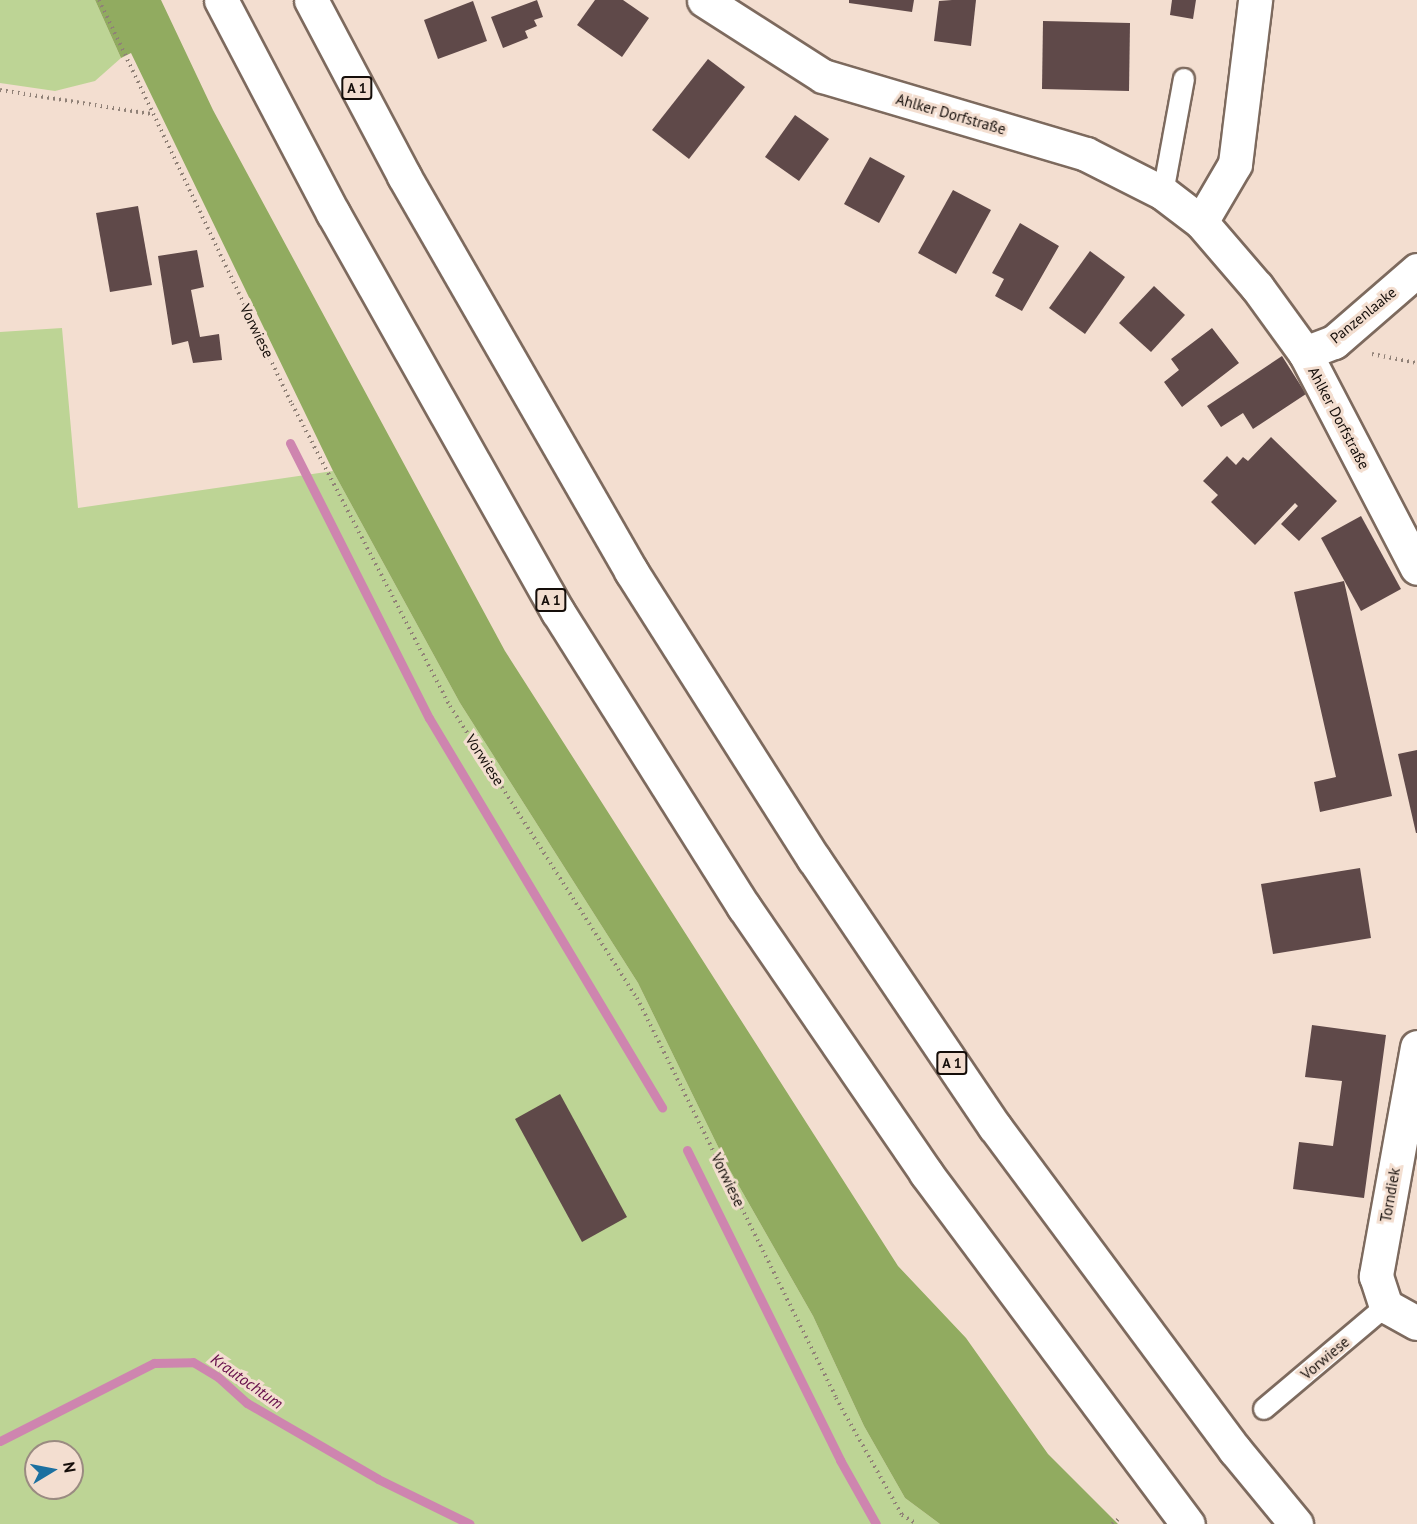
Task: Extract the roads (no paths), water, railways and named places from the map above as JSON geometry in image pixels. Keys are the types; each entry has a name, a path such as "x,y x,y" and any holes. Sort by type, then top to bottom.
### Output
{"main road":[{"name":"A 1","path":"220,0 333,213 558,612 744,907 926,1173 1188,1524"},
{"name":"A 1","path":"311,0 404,176 631,571 814,859 995,1126 1235,1450 1296,1524"},
{"name":"Ahlker Dorfstraße","path":"704,0 823,76 1086,154 1163,193 1201,222 1257,287 1305,353 1406,529 1417,568"},
{"path":"1201,222 1234,164 1255,0"},
{"name":"Panzenlaake","path":"1305,353 1334,342 1417,270"},
{"name":"Torndiek","path":"1386,1306 1376,1276 1417,1047"},
{"path":"1386,1306 1417,1323"}],"lane":[{"path":"1163,193 1184,79"},
{"name":"Vorwiese","path":"1264,1409 1386,1306"}],"waterway":[{"path":"290,443 429,718 662,1108"},
{"path":"687,1150 840,1460 876,1524"},
{"name":"Krautochtum","path":"0,1441 154,1363 193,1362 218,1377 247,1403 378,1479 470,1524"}]}
